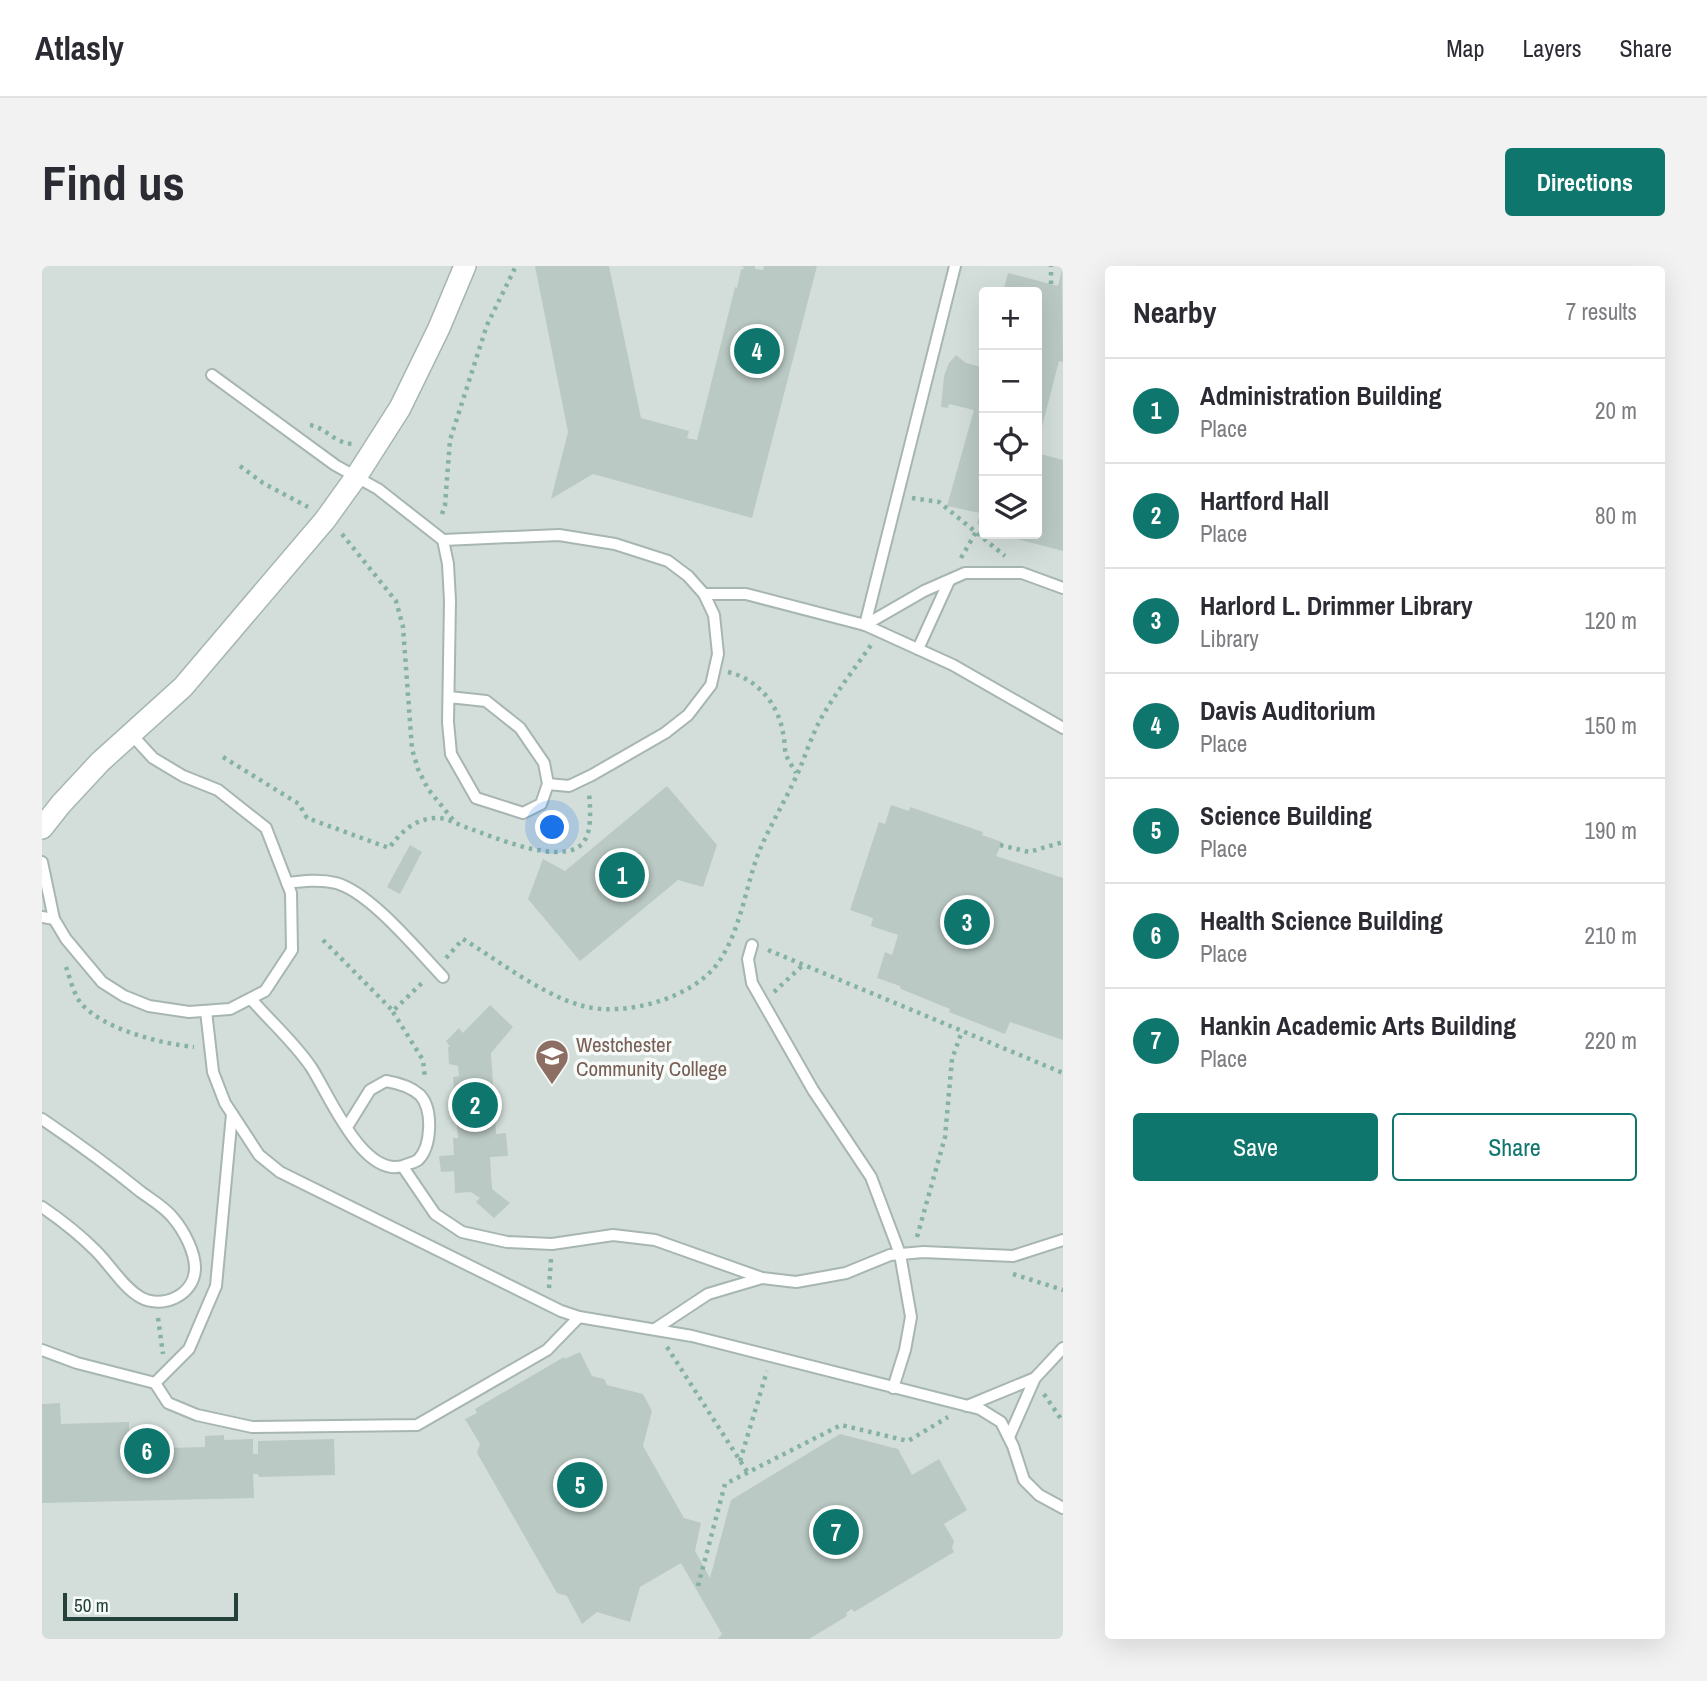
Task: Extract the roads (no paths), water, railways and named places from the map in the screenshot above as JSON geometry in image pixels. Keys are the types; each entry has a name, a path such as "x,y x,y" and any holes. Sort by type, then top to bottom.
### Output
{"street":[{"path":"42,828 92,770 191,677 298,554 356,477 400,408 439,328 465,266"}],"lane":[{"path":"865,625 955,266"},
{"path":"212,375 335,465 378,489 443,540 448,564 450,601 449,697 451,754 476,798 523,813 541,804 548,784 544,763 520,728 486,701 449,697"},
{"path":"443,540 559,535 615,544 668,561 688,576 704,594 713,615 718,654 711,685 688,715 665,733 592,775 569,786 548,784"},
{"path":"865,625 925,591 965,573 1021,573 1063,588"},
{"path":"918,649 949,580"},
{"path":"704,594 746,594 865,625 953,665 1063,728"},
{"path":"42,862 54,919 66,939 102,982 124,996 149,1006 189,1012 230,1009 265,991 292,950 291,893 266,828 218,790 183,776 153,758 131,734"},
{"path":"287,883 310,880 337,883 362,895 439,973"},
{"path":"42,917 54,919"},
{"path":"752,945 748,959 752,983 813,1090 871,1177 900,1254 911,1317 905,1350 893,1388"},
{"path":"251,999 310,1066 347,1127 375,1162 388,1167 403,1167 418,1160 427,1140 430,1118 421,1096 403,1084 386,1081 370,1090 347,1127"},
{"path":"206,1011 213,1072 225,1103 259,1154 280,1172 579,1317 655,1329 980,1409 1002,1422 1024,1480 1039,1495 1063,1508"},
{"path":"155,1383 188,1349 216,1286 232,1114"},
{"path":"42,1119 100,1159 174,1217 188,1242 195,1269 189,1286 178,1297 166,1303 156,1303 139,1297 66,1223 42,1207"},
{"path":"403,1167 435,1214 462,1232 507,1242 552,1244 612,1235 655,1240 762,1278 796,1282 846,1273 890,1255 923,1252 1013,1256 1063,1240"},
{"path":"655,1329 708,1294 762,1278"},
{"path":"42,1350 77,1363 155,1383 168,1403 197,1415 252,1427 417,1425 547,1350 579,1317"},
{"path":"1009,1437 1035,1378 1063,1348"},
{"path":"967,1406 1035,1378"}],"place":[{"name":"Davis Auditorium","path":"757,351"},
{"name":"Administration Building","path":"622,875"},
{"name":"Harlord L. Drimmer Library","path":"967,922"},
{"name":"Westchester Community College","path":"552,1086"},
{"name":"Hartford Hall","path":"475,1105"},
{"name":"Health Science Building","path":"147,1451"},
{"name":"Science Building","path":"580,1485"},
{"name":"Hankin Academic Arts Building","path":"836,1532"}]}
